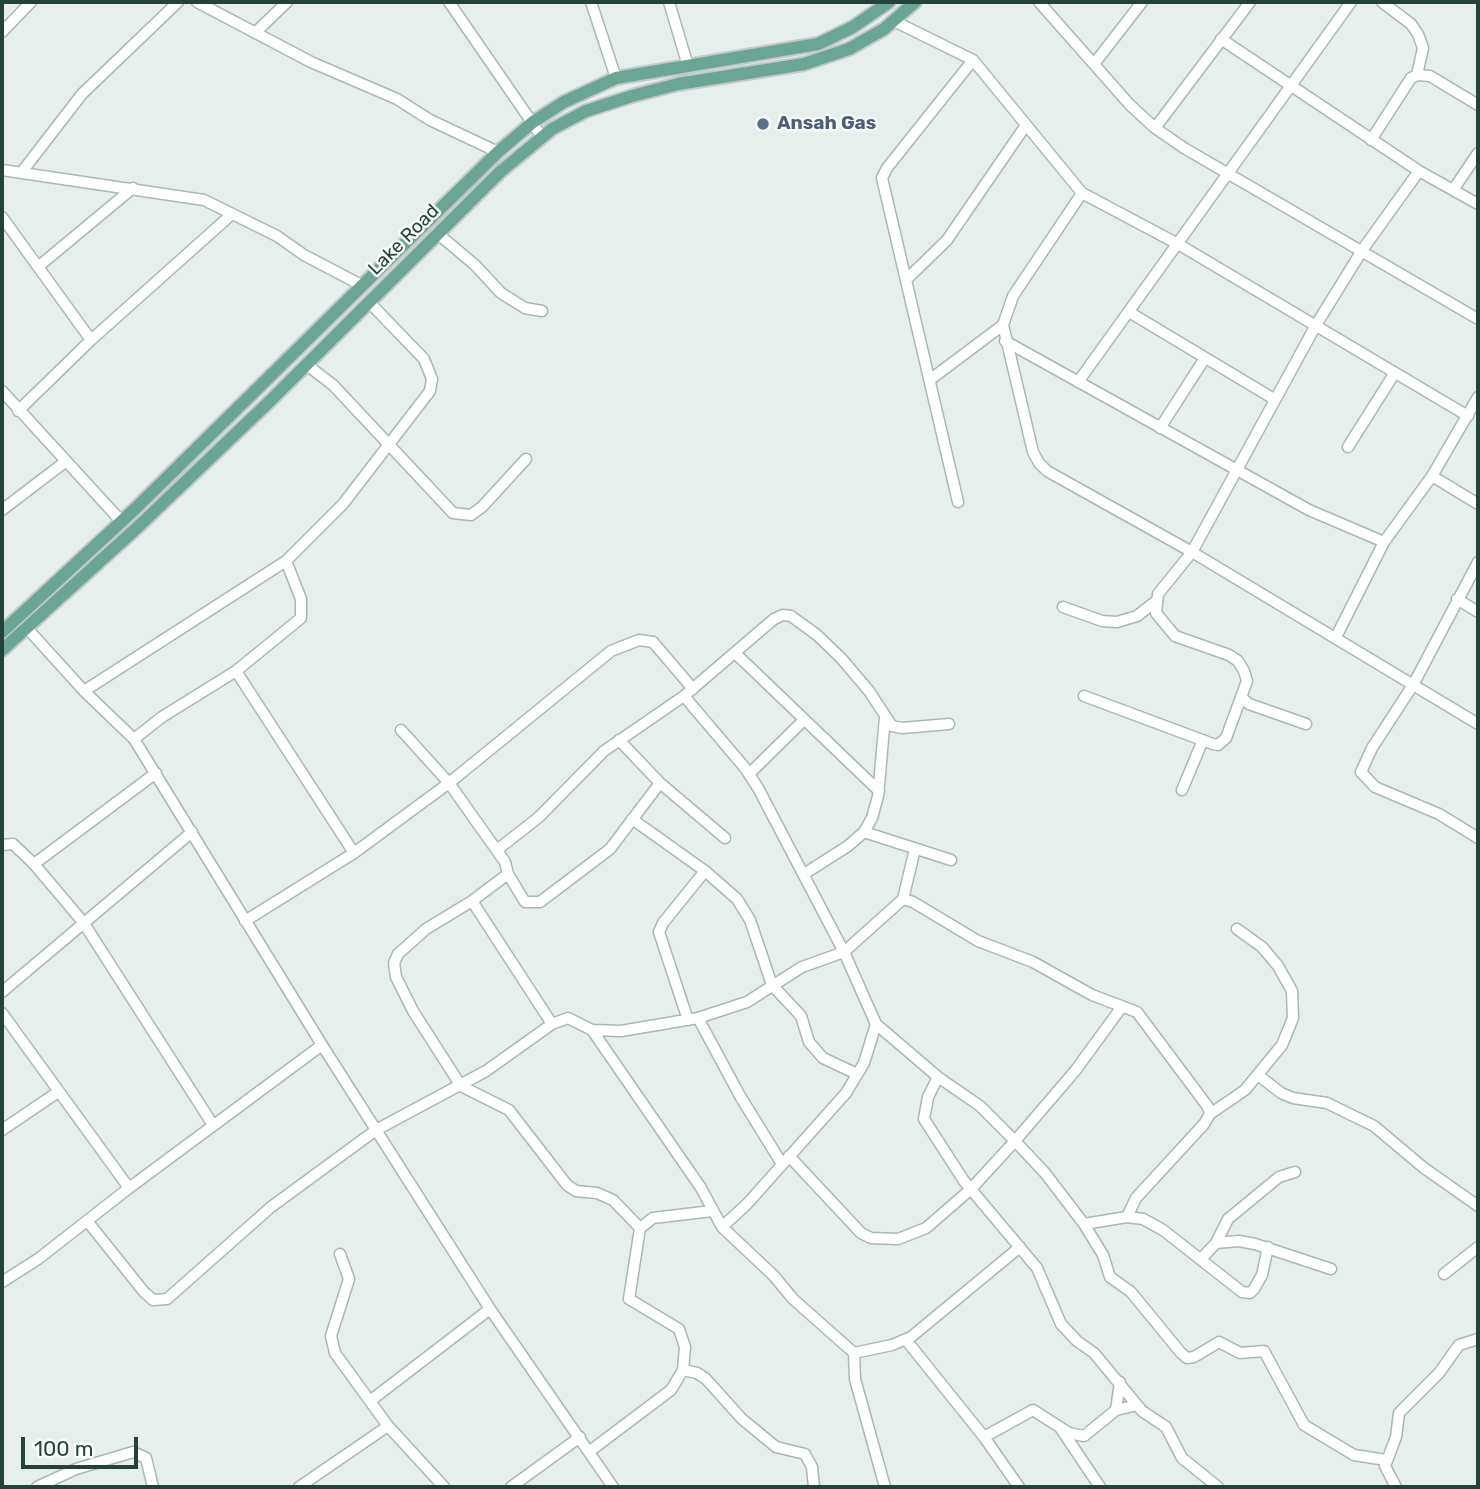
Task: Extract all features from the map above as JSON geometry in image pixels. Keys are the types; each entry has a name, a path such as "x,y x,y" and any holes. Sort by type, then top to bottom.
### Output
{"main road":[{"name":"Lake Road","path":"2,632 121,521 498,152 533,122 564,102 617,78 818,44 853,27 888,2"},
{"name":"Lake Road","path":"2,650 140,525 307,365 511,161 542,137 586,111 632,96 678,84 804,64 863,43 915,2"}],"street":[{"path":"2,32 31,2"},
{"path":"21,173 82,94 178,2"},
{"path":"197,2 311,62 397,99 430,120 498,152"},
{"path":"256,33 287,2"},
{"path":"449,2 542,137"},
{"path":"591,2 617,78"},
{"path":"669,2 688,66"},
{"path":"1040,2 1130,105 1155,128 1478,319"},
{"path":"1094,64 1143,2"},
{"path":"1155,128 1250,2"},
{"path":"1078,382 1351,2"},
{"path":"1381,2 1411,24 1418,34 1423,48 1417,75"},
{"path":"894,21 973,60 1082,192 1178,244 1468,416"},
{"path":"1221,39 1289,87 1419,171 1478,204"},
{"path":"958,502 882,178 887,168 973,60"},
{"path":"1371,140 1411,78 1417,75 1430,76 1478,105"},
{"path":"906,280 947,240 1026,125"},
{"path":"1453,190 1478,153"},
{"path":"2,170 204,200 363,286"},
{"path":"1063,607 1102,621 1116,622 1137,616 1155,602 1164,583 1192,552 1316,325 1363,250 1419,171"},
{"path":"39,266 133,188"},
{"path":"1082,192 1013,296 1003,325 1033,452 1039,463 1047,471 1192,552 1478,724"},
{"path":"18,411 91,340 232,214"},
{"path":"2,217 91,340"},
{"path":"437,233 475,265 501,293 525,308 542,311"},
{"path":"85,691 286,561 343,504 390,446 430,391 432,379 424,359 369,302"},
{"path":"1129,312 1274,399"},
{"path":"931,379 1003,325"},
{"path":"1005,341 1336,524 1384,542"},
{"path":"1160,428 1205,358"},
{"path":"307,365 333,385 453,513 471,515 482,507 526,459"},
{"path":"1348,447 1394,374"},
{"path":"2,391 121,521"},
{"path":"1336,637 1384,542 1432,476 1478,397"},
{"path":"2,510 65,462"},
{"path":"1432,476 1478,504"},
{"path":"134,739 162,717 236,671 301,618 303,608 297,583 286,561"},
{"path":"1478,562 1413,685 1372,748 1361,772 1375,787 1450,819 1478,838"},
{"path":"1457,599 1478,612"},
{"path":"1084,696 1203,740 1218,745 1223,743 1247,681 1238,661 1175,636 1156,613 1155,602"},
{"path":"497,850 539,817 587,767 619,740 693,689 774,619 791,616 841,658 869,691 892,726 902,729 949,724"},
{"path":"26,627 134,739 376,1130 490,1308 613,1487"},
{"path":"245,922 354,853 449,783 611,651 639,640 653,642 693,689"},
{"path":"735,653 879,791"},
{"path":"236,671 354,853"},
{"path":"684,696 749,774 844,952 876,1024 938,1077 980,1106 1045,1173 1084,1224 1103,1255 1110,1277 1131,1292 1181,1353 1187,1358 1194,1357 1219,1342 1240,1353 1264,1351 1304,1425 1354,1455 1386,1460"},
{"path":"1241,697 1249,704 1306,724"},
{"path":"804,874 832,858 864,832 872,818 879,791 885,717"},
{"path":"749,774 804,720"},
{"path":"401,730 449,783 497,850 526,902 540,902 610,849 660,783"},
{"path":"619,740 660,783 725,838"},
{"path":"1182,790 1203,740"},
{"path":"34,864 156,773"},
{"path":"632,819 705,871 737,898 750,920 772,985 790,1000 801,1016 809,1042 823,1058 858,1073"},
{"path":"2,992 192,832"},
{"path":"864,832 951,860"},
{"path":"2,845 13,844 34,864 83,922 213,1125"},
{"path":"88,1222 144,1292 153,1300 167,1299 271,1207 376,1130 461,1086 552,1024 568,1018 592,1030 621,1031 693,1019 747,1002 802,967 844,952 903,899 915,849"},
{"path":"705,871 663,923 659,932 693,1019 740,1096 786,1160 861,1233 871,1238 898,1239 926,1228 971,1189 1092,1049 1121,1008"},
{"path":"508,874 410,942 394,963 396,977 413,1011 461,1086 509,1110 567,1185 576,1191 597,1193 612,1200 640,1228"},
{"path":"903,899 913,902 978,941 1033,962 1055,977 1121,1008 1137,1012 1208,1107 1210,1114"},
{"path":"472,901 552,1024"},
{"path":"1127,1217 1136,1198 1210,1114 1239,1096 1289,1032 1294,1004 1292,991 1278,966 1262,947 1237,929"},
{"path":"2,1013 129,1188"},
{"path":"722,1227 747,1204 831,1112 858,1073 876,1024"},
{"path":"592,1030 683,1161 722,1227 774,1276 793,1299 854,1353 855,1379 885,1487"},
{"path":"2,1282 88,1222 129,1188 322,1045"},
{"path":"1258,1075 1281,1093 1293,1098 1327,1103 1374,1126 1424,1168 1478,1206"},
{"path":"938,1077 928,1097 924,1119 971,1189 1020,1247 1043,1280 1061,1324 1077,1342 1094,1353 1137,1405 1166,1427 1185,1462 1218,1487"},
{"path":"2,1130 58,1092"},
{"path":"1202,1258 1216,1243 1228,1219 1279,1177 1296,1172"},
{"path":"590,1451 671,1390 683,1370 685,1347 679,1329 665,1318 641,1309 629,1299 640,1228 653,1218 712,1211"},
{"path":"1084,1224 1127,1217 1152,1222 1202,1258 1233,1289 1250,1293 1262,1275 1268,1247"},
{"path":"1216,1243 1239,1241 1268,1247 1331,1269"},
{"path":"854,1353 906,1340 1020,1247"},
{"path":"1444,1274 1478,1247"},
{"path":"340,1254 349,1279 331,1336 335,1353 388,1426 444,1487"},
{"path":"370,1401 490,1308"},
{"path":"1386,1460 1394,1446 1399,1413 1439,1373 1459,1345 1478,1339"},
{"path":"906,1340 984,1437 1019,1487"},
{"path":"683,1370 697,1373 706,1379 742,1419 776,1447 805,1454 812,1467 814,1487"},
{"path":"1116,1410 1120,1382"},
{"path":"984,1437 1033,1410 1069,1433 1084,1436 1116,1410 1137,1405"},
{"path":"299,1487 388,1426"},
{"path":"1060,1427 1100,1487"},
{"path":"511,1487 580,1437"},
{"path":"37,1487 76,1468 133,1452 146,1458 153,1487"},
{"path":"1386,1460 1396,1487"}],"place":[{"name":"Ansah Gas","path":"763,124"}]}
